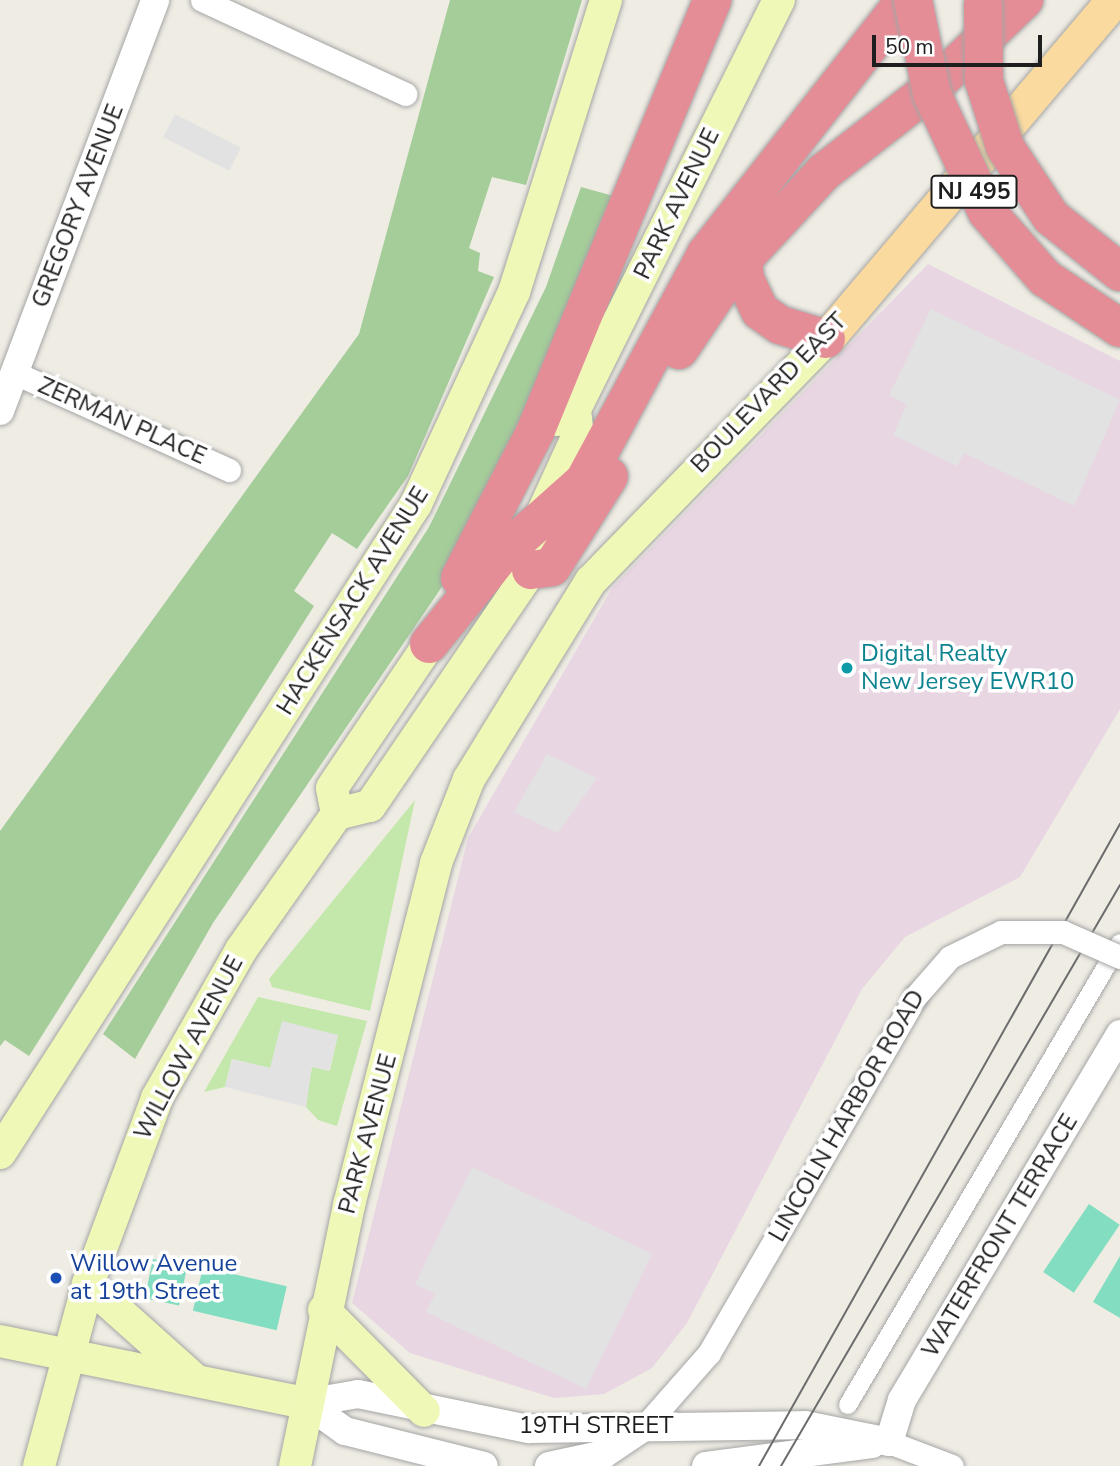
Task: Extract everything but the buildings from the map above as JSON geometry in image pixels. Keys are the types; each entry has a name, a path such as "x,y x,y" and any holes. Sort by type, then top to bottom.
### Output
{"highway":[{"path":"429,644 536,430 712,0"},
{"path":"429,644 502,555 540,522 594,464 690,281 738,210 847,81 905,0"},
{"name":"NJ 495","path":"913,0 932,94 987,212 1045,278 1120,328"},
{"path":"531,570 552,567 698,320 743,259 824,172 933,87 1024,0"},
{"name":"NJ 495","path":"984,2 984,81 1005,147 1051,217 1120,272"},
{"path":"738,210 743,259 760,311 780,325 826,339"}],"main road":[{"name":"HACKENSACK AVENUE","path":"0,1153 416,504 514,292 606,0"},
{"name":"PARK AVENUE","path":"429,644 486,557 554,422 575,409 779,0"},
{"name":"BOULEVARD EAST","path":"456,806 514,696 591,580 826,339 1114,0"},
{"name":"PARK AVENUE","path":"531,570 525,551 578,435 575,409"},
{"path":"429,644 331,788 337,814 370,806 531,570"},
{"name":"PARK AVENUE","path":"295,1466 324,1310 456,806"},
{"name":"WILLOW AVENUE","path":"39,1466 66,1353 88,1284 126,1172 173,1067 241,950 337,814"},
{"path":"88,1284 194,1379"},
{"path":"324,1310 424,1411"},
{"name":"19TH STREET","path":"0,1341 306,1403"}],"street":[{"name":"GREGORY AVENUE","path":"0,411 155,0"},
{"path":"202,0 405,94"},
{"name":"ZERMAN PLACE","path":"15,373 229,470"},
{"name":"LINCOLN HARBOR ROAD","path":"645,1427 709,1353 915,997 950,957 1001,932 1063,932 1120,957"},
{"path":"848,1405 1120,943"},
{"name":"WATERFRONT TERRACE","path":"889,1441 902,1400 1120,1034"},
{"name":"19TH STREET","path":"306,1403 358,1394 424,1411 529,1429 814,1425 889,1441 952,1466"},
{"name":"19TH STREET","path":"306,1403 345,1431 484,1466"},
{"path":"549,1466 604,1454 645,1427"},
{"name":"19TH STREET","path":"706,1466 889,1441"}],"shaded area":[{"path":"175,114 241,148 229,171 163,137"},
{"path":"928,264 1120,361 1120,709 1020,877 905,937 862,989 687,1323 652,1368 604,1394 554,1398 410,1353 352,1303 468,838 612,588"},
{"path":"931,309 1120,400 1074,506 964,453 957,466 893,435 907,404 889,395"},
{"path":"547,754 597,778 558,833 514,812"},
{"path":"282,1021 338,1035 329,1071 312,1067 306,1107 225,1087 232,1059 270,1068"},
{"path":"472,1167 652,1254 586,1389 426,1312 435,1294 415,1284"}],"green space":[{"path":"450,0 582,0 526,185 492,177 469,248 480,253 478,271 494,277 408,476 357,549 332,533 294,591 314,606 29,1056 5,1040 0,1046 0,831 359,334"},
{"path":"581,187 617,197 465,553 213,923 135,1059 103,1034 429,527 546,287"},
{"path":"415,800 370,1011 272,987 269,979"},
{"path":"258,997 367,1021 337,1126 318,1120 306,1107 306,1092 312,1067 330,1070 338,1034 270,1068 232,1059 225,1087 204,1092"},
{"path":"1089,1204 1120,1225 1074,1293 1043,1272"},
{"path":"1120,1256 1120,1318 1093,1302"},
{"path":"153,1259 187,1266 179,1305 145,1298"},
{"path":"203,1267 287,1286 277,1330 193,1311"}],"tram line":[{"path":"759,1466 1120,824"},
{"path":"781,1466 1120,885"}],"place":[{"name":"Digital Realty New Jersey EWR10","path":"847,668"},
{"name":"Willow Avenue at 19th Street","path":"56,1278"}]}
